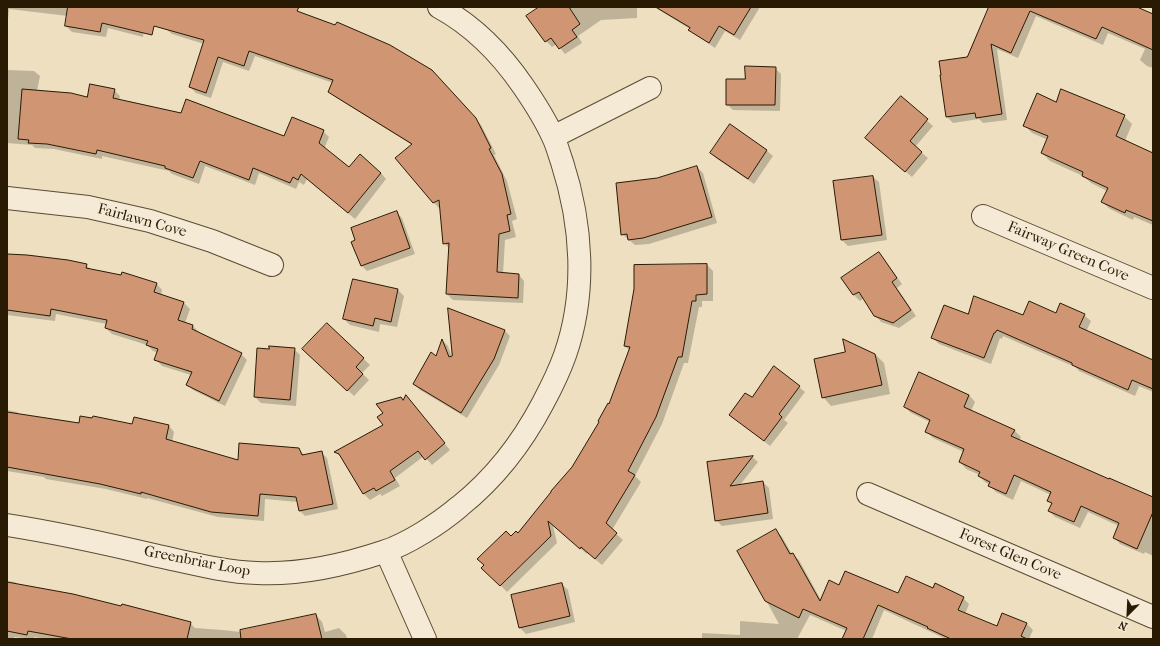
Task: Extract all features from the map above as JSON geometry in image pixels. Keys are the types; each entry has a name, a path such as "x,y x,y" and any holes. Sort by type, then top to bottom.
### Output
{"street":[{"name":"Greenbriar Loop","path":"7,524 52,532 217,569 258,574 300,571 334,565 386,551 444,519 477,493 500,469 529,430 566,354 576,312 580,268 578,226 569,184 553,137 535,102 496,50 480,36 439,7"},
{"path":"553,137 650,88"},
{"name":"Fairlawn Cove","path":"7,198 88,207 150,222 212,241 272,265"},
{"name":"Fairway Green Cove","path":"983,216 1153,288"},
{"name":"Forest Glen Cove","path":"868,494 1153,617"},
{"path":"386,551 425,639"}],"building":[{"path":"68,7 299,7 297,11 335,25 337,22 390,45 432,70 476,118 491,148 489,149 502,174 511,214 507,215 510,231 499,234 497,272 519,274 518,298 446,294 449,243 443,244 439,200 433,203 395,158 412,144 328,92 333,80 249,51 244,66 218,57 206,93 189,87 204,40 154,26 152,35 102,23 100,32 65,26"},
{"path":"539,7 569,7 580,24 572,30 577,37 559,49 551,38 545,42 526,16"},
{"path":"656,7 751,7 734,35 719,26 709,43 688,30 690,28"},
{"path":"989,7 1137,7 1153,14 1153,50 1102,27 1096,39 1030,11 1011,53 991,44 1002,114 976,118 975,113 946,117 939,61 967,57"},
{"path":"745,66 776,67 775,105 726,105 726,79 745,79"},
{"path":"90,84 115,89 113,98 181,113 186,99 284,136 292,117 324,130 319,143 349,167 360,154 381,173 348,213 301,174 298,180 293,177 290,183 253,168 249,180 200,161 193,178 165,168 165,166 97,150 96,154 47,144 28,143 29,140 18,139 22,89 71,93 87,97"},
{"path":"1061,89 1125,115 1116,136 1153,153 1153,221 1126,210 1125,213 1101,202 1108,188 1082,176 1083,172 1041,153 1048,136 1023,126 1037,93 1056,102"},
{"path":"901,96 928,119 910,141 922,152 905,172 865,138"},
{"path":"730,124 767,150 748,179 710,153"},
{"path":"697,166 712,217 643,238 628,240 627,234 621,235 616,183 657,178"},
{"path":"873,176 882,235 841,240 833,181"},
{"path":"397,211 410,248 361,266 351,242 355,240 351,228"},
{"path":"879,252 897,278 892,282 911,310 893,323 874,316 859,292 853,295 841,278"},
{"path":"7,254 68,260 87,264 86,268 121,275 122,272 157,283 154,292 184,302 178,320 193,325 192,329 242,353 219,401 186,385 192,372 154,360 158,349 146,345 148,341 105,328 107,320 51,309 50,316 7,310"},
{"path":"707,264 707,294 696,295 696,301 692,301 682,357 678,357 656,417 628,471 635,475 606,523 617,533 595,559 581,547 580,549 548,521 551,536 500,586 481,568 484,565 477,559 506,531 511,536 516,531 518,533 572,467 599,422 598,421 608,403 609,404 630,347 624,346 634,289 634,265"},
{"path":"353,279 398,289 391,322 375,318 373,326 343,319"},
{"path":"974,296 1023,315 1029,301 1056,313 1060,303 1085,314 1079,327 1153,360 1153,389 1132,380 1128,390 1072,365 1072,363 997,330 994,333 984,358 931,338 944,305 968,314"},
{"path":"448,308 505,330 494,359 461,413 413,384 431,352 436,356 442,339 449,357 452,356"},
{"path":"327,323 364,358 356,367 363,374 347,391 302,349"},
{"path":"843,339 875,354 882,385 822,398 814,359 845,352"},
{"path":"269,346 295,348 290,400 254,397 257,348 269,349"},
{"path":"774,366 800,386 779,414 782,417 764,441 729,415 745,393 752,397"},
{"path":"919,372 969,395 964,407 1015,430 1011,436 1153,497 1153,512 1137,549 1113,538 1119,523 1081,506 1074,522 1048,511 1052,503 1047,501 1051,492 1014,475 1006,494 988,486 990,482 978,476 980,472 959,462 964,449 925,432 930,420 904,407"},
{"path":"406,395 445,443 425,460 418,451 390,471 395,480 376,491 374,488 363,494 339,454 334,452 383,425 377,417 383,413 376,404 401,397 403,400"},
{"path":"7,412 79,423 80,416 92,418 93,416 132,424 134,417 169,425 166,439 238,460 239,443 299,448 302,455 322,451 333,504 299,511 296,497 260,494 258,516 211,512 141,492 141,494 100,484 7,467"},
{"path":"753,456 730,486 763,481 768,513 715,521 707,462"},
{"path":"776,529 790,554 793,553 820,601 829,580 839,585 845,571 898,593 906,576 933,588 935,583 964,597 958,610 997,626 1002,613 1027,623 1021,636 1027,639 951,639 878,605 863,639 842,639 847,628 803,609 799,618 765,601 737,551"},
{"path":"7,582 73,594 121,606 122,604 191,622 187,639 72,639 28,631 27,635 7,631"},
{"path":"562,583 570,616 519,628 511,595"},
{"path":"316,614 322,639 241,639 240,630"}]}
